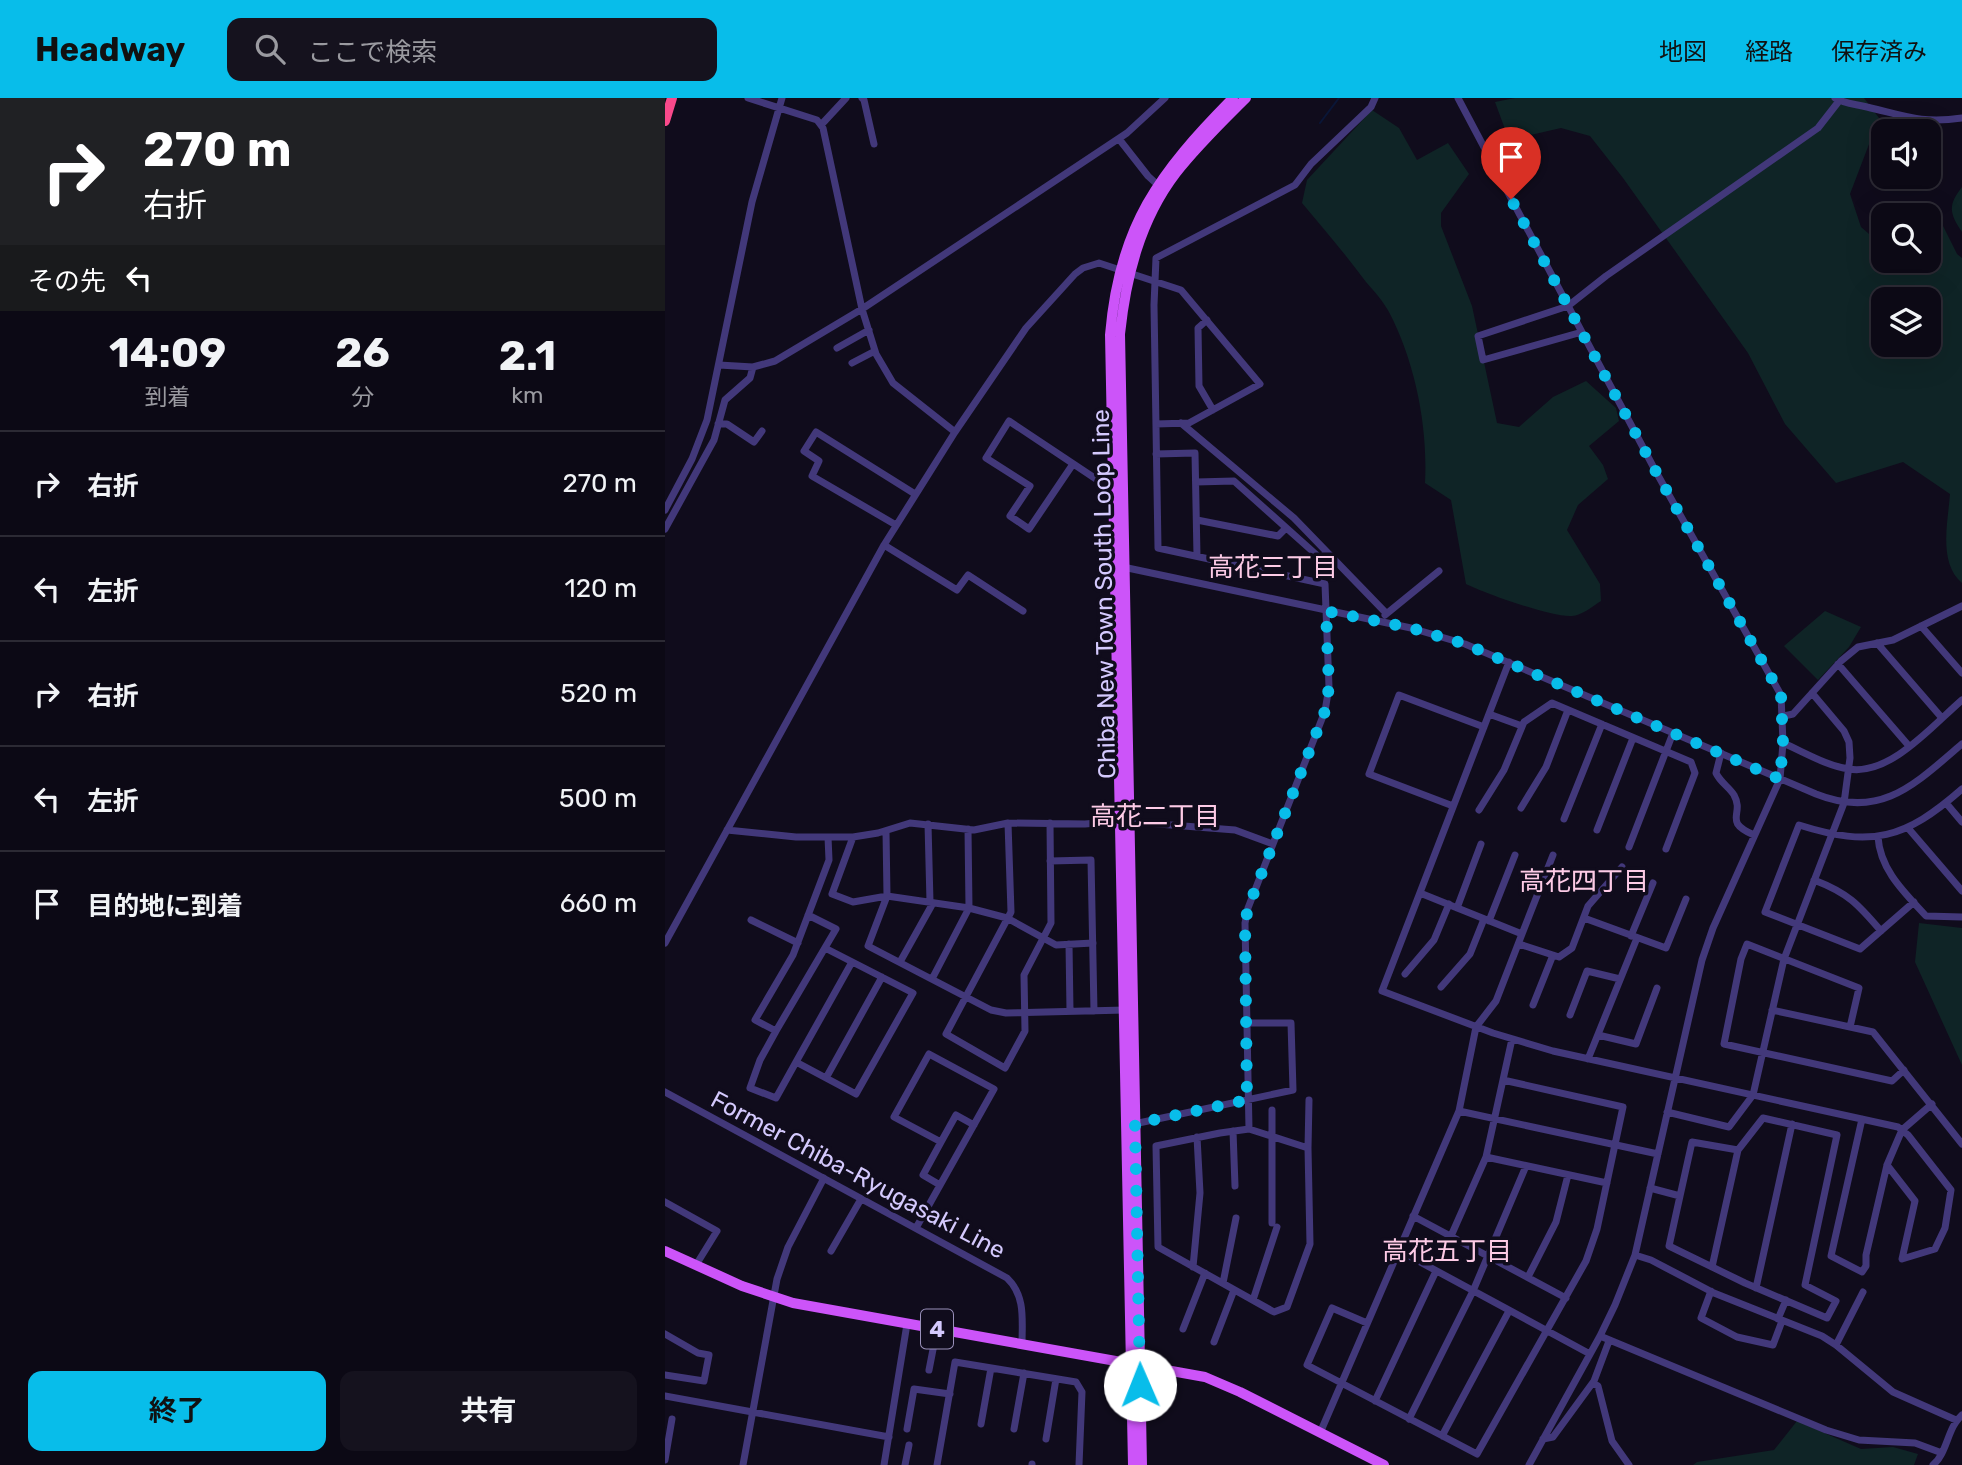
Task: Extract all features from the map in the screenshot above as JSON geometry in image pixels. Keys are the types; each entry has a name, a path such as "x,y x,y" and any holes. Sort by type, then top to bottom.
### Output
{"highway":[{"path":"665,121 672,98"}],"main road":[{"name":"Chiba New Town South Loop Line","path":"1161,188 1185,148 1233,98"},
{"name":"Chiba New Town South Loop Line","path":"1119,566 1114,491 1110,335 1112,308 1140,214 1191,155 1246,98"},
{"name":"Chiba New Town South Loop Line","path":"1125,271 1120,334 1119,566 1135,1363 1133,1465"},
{"name":"4","path":"665,1251 773,1298 1188,1373 1222,1384 1384,1465"},
{"name":"Chiba New Town South Loop Line","path":"1135,1363 1142,1465"}],"street":[{"path":"748,98 817,120 821,125 862,309 875,351 893,383 955,432"},
{"path":"665,510 700,441 719,365 752,202 782,98"},
{"path":"821,125 846,98"},
{"path":"862,98 874,144"},
{"path":"719,365 753,367 775,361 862,309 1119,139 1164,98"},
{"path":"1249,1129 1245,923 1248,908 1325,711 1329,687 1325,584 1158,548 1154,305 1157,258 1294,186 1311,164 1371,107 1375,98"},
{"path":"1458,98 1655,470 1781,695 1784,716 1780,779 1706,944 1635,1255 1600,1335 1529,1465"},
{"path":"1582,332 1483,360 1478,336 1568,306 1606,276 1818,128 1837,99 1889,114 1936,122 1962,118"},
{"path":"1119,139 1161,188"},
{"path":"665,943 884,545 915,494 1031,321 1083,268 1099,263 1181,290 1260,384 1189,423 1156,424"},
{"path":"1207,320 1198,328 1199,386 1213,410"},
{"path":"837,348 869,330"},
{"path":"852,363 875,351"},
{"path":"665,529 714,440 725,400 750,378 753,367"},
{"path":"1073,464 1029,529 1010,516 1030,486 986,458 1009,421 1114,491"},
{"path":"1181,423 1294,518 1386,613"},
{"path":"718,424 727,424 754,442 762,430"},
{"path":"896,525 812,476 820,461 804,451 815,432 915,494"},
{"path":"1156,454 1195,453 1197,556"},
{"path":"1196,482 1234,481 1320,558 1327,553"},
{"path":"1197,520 1278,537 1286,528"},
{"path":"884,545 957,590 968,575 1023,611"},
{"path":"1119,566 1382,622 1465,644 1827,799 1844,803 1867,804 1892,797 1913,785 1962,744"},
{"path":"1382,622 1386,613 1439,571"},
{"path":"1784,716 1793,714 1838,664 1859,647 1893,640 1962,606"},
{"path":"1921,626 1962,673"},
{"path":"1878,643 1942,718"},
{"path":"1509,663 1382,990 1512,1039 1588,1059 1902,1130 1952,1194 1962,1195"},
{"path":"1838,664 1909,747"},
{"path":"1667,1112 1729,1127 1753,1095 1784,959 1844,803 1849,769 1850,752 1846,736 1812,693"},
{"path":"1453,806 1369,774 1399,695 1484,727"},
{"path":"1783,743 1849,769 1865,769 1884,764 1909,747 1962,700"},
{"path":"1479,810 1504,770 1524,722 1552,703 1691,762 1695,773 1666,849"},
{"path":"1521,808 1546,766 1568,710"},
{"path":"1489,714 1522,726"},
{"path":"1564,819 1602,724"},
{"path":"1629,847 1673,733"},
{"path":"1597,830 1633,738"},
{"path":"1721,754 1716,773 1720,781 1733,793 1738,805 1738,825 1754,835"},
{"path":"1914,902 1860,949 1765,912 1799,825 1832,835 1854,838 1878,836 1908,828 1962,789"},
{"path":"1946,803 1962,822"},
{"path":"727,830 796,837 828,837 886,831 910,823 984,829 1008,823 1125,821 1235,830 1273,845"},
{"path":"1008,823 1011,912 946,1034 1005,1068 1025,1031 1024,975 1051,923 1050,823"},
{"path":"900,962 931,902 928,824"},
{"path":"1908,828 1962,891"},
{"path":"932,979 969,908 968,829"},
{"path":"886,831 887,896 868,947 991,1010 1024,1013 1129,1010"},
{"path":"853,836 832,894 853,902 887,896 969,908 1007,918 1056,945 1093,943"},
{"path":"1878,836 1885,864 1892,877 1926,916 1962,917"},
{"path":"776,1031 755,1020 797,943 829,860 828,837"},
{"path":"1405,974 1434,940 1453,906 1481,844"},
{"path":"1441,986 1470,954 1515,855"},
{"path":"1320,1433 1459,1111 1476,1027 1496,1000 1553,855"},
{"path":"1050,861 1091,860 1094,1010"},
{"path":"1519,944 1559,957 1571,948 1588,906 1622,867"},
{"path":"1814,880 1839,890 1854,900 1881,931"},
{"path":"1588,1059 1620,979 1653,883"},
{"path":"1420,893 1523,934"},
{"path":"1584,918 1666,948 1686,899"},
{"path":"808,915 836,929 760,1060 750,1088 776,1098 852,962"},
{"path":"751,920 797,943"},
{"path":"1069,944 1070,1011"},
{"path":"1850,1027 1859,988 1747,944 1741,958 1724,1044 1892,1081 1905,1070"},
{"path":"796,1062 856,1094 913,993 825,948"},
{"path":"1533,1005 1553,955"},
{"path":"1570,1015 1587,971 1620,979"},
{"path":"826,1078 882,977"},
{"path":"1598,1035 1636,1044 1657,988"},
{"path":"1772,1010 1873,1032 1962,1144"},
{"path":"1131,1125 1293,1090 1291,1023 1247,1023"},
{"path":"1451,1236 1486,1157 1512,1039"},
{"path":"916,1228 994,1089 929,1054 894,1117 941,1142"},
{"path":"1367,1323 1332,1308 1307,1366 1477,1454 1590,1251 1623,1107 1503,1080"},
{"name":"Former Chiba-Ryugasaki Line","path":"665,1093 1011,1282 1021,1301 1022,1345"},
{"path":"1308,1148 1249,1129 1156,1146 1158,1248 1274,1312 1287,1307 1310,1244 1309,1100"},
{"path":"1862,1119 1831,1256 1862,1272 1866,1266 1887,1165 1902,1130 1932,1104"},
{"path":"1253,1300 1275,1225 1272,1110"},
{"path":"1459,1111 1658,1154"},
{"path":"940,1185 923,1175 956,1115 974,1125"},
{"path":"1712,1267 1738,1150 1763,1118 1837,1135 1805,1285 1836,1301 1827,1318 1756,1288 1712,1267 1669,1246 1692,1142 1738,1150"},
{"path":"1756,1288 1792,1125"},
{"path":"1233,1131 1235,1186"},
{"path":"1193,1267 1200,1192 1197,1137"},
{"path":"1486,1157 1607,1183"},
{"path":"1887,1165 1915,1201 1902,1259 1935,1249 1945,1228 1952,1194"},
{"path":"1409,1419 1473,1291 1526,1166"},
{"path":"1528,1277 1556,1222 1568,1175"},
{"path":"743,1465 773,1298 788,1247 824,1178"},
{"path":"1650,1188 1680,1196"},
{"path":"831,1251 861,1199"},
{"path":"665,1202 717,1231 696,1265"},
{"path":"1413,1216 1566,1298"},
{"path":"1223,1283 1236,1217"},
{"path":"1398,1251 1590,1354"},
{"path":"1635,1255 1651,1260 1711,1291 1822,1336 1893,1392 1959,1417 1942,1454 1933,1465"},
{"path":"1375,1401 1436,1271"},
{"path":"1183,1329 1205,1273"},
{"path":"1214,1342 1234,1290"},
{"path":"1711,1291 1701,1318 1737,1337 1773,1345 1786,1300"},
{"path":"1836,1345 1863,1292"},
{"path":"1442,1436 1509,1311"},
{"path":"884,1465 907,1324"},
{"path":"929,1370 937,1329"},
{"path":"665,1334 698,1353 709,1355 704,1381 665,1375"},
{"path":"1600,1335 1826,1430 1859,1440 1915,1443 1942,1454"},
{"path":"1543,1440 1553,1437 1593,1383 1609,1341"},
{"path":"937,1465 955,1362 1076,1382 1082,1392 1079,1465"},
{"path":"981,1424 991,1368"},
{"path":"1014,1429 1024,1373"},
{"path":"1046,1439 1056,1379"},
{"path":"1593,1383 1598,1386 1612,1441 1629,1465"},
{"path":"907,1429 914,1389 950,1394"},
{"path":"665,1396 889,1437"},
{"path":"665,1460 672,1419"},
{"path":"905,1465 909,1445"}],"green space":[{"path":"1515,98 1864,98 1879,118 1871,119 1871,139 1850,194 1861,227 1871,236 1871,273 1941,273 1941,222 1957,254 1962,258 1962,583 1950,565 1947,553 1950,494 1903,462 1836,483 1785,424 1748,353 1590,136 1561,128 1509,140 1495,102"},
{"path":"1372,110 1399,128 1417,160 1448,143 1469,174 1441,213 1441,226 1472,306 1497,423 1519,427 1553,397 1586,381 1616,408 1619,421 1589,446 1603,465 1608,479 1578,505 1567,530 1600,584 1601,601 1579,614 1563,616 1535,609 1466,584 1451,500 1425,483 1422,417 1413,373 1398,331 1381,300 1302,203 1307,180"},
{"path":"1962,187 1962,232 1953,214 1952,204"},
{"path":"1825,611 1861,627 1849,647 1818,680 1784,646"},
{"path":"1919,923 1962,928 1962,1065 1915,962"},
{"path":"1797,1421 1861,1449 1893,1447 1918,1454 1914,1465 1693,1465 1697,1462 1774,1450"}],"waterway":[{"path":"1320,123 1339,98"}],"district":[{"name":"高花三丁目","path":"1273,567"},
{"name":"高花二丁目","path":"1155,816"},
{"name":"高花四丁目","path":"1584,881"},
{"name":"高花五丁目","path":"1447,1251"}],"route":[{"path":"1140,1385 1135,1124 1247,1100 1245,923 1248,908 1325,711 1329,687 1326,611 1411,628 1465,644 1780,779 1784,716 1781,695 1655,470 1511,199"}]}
